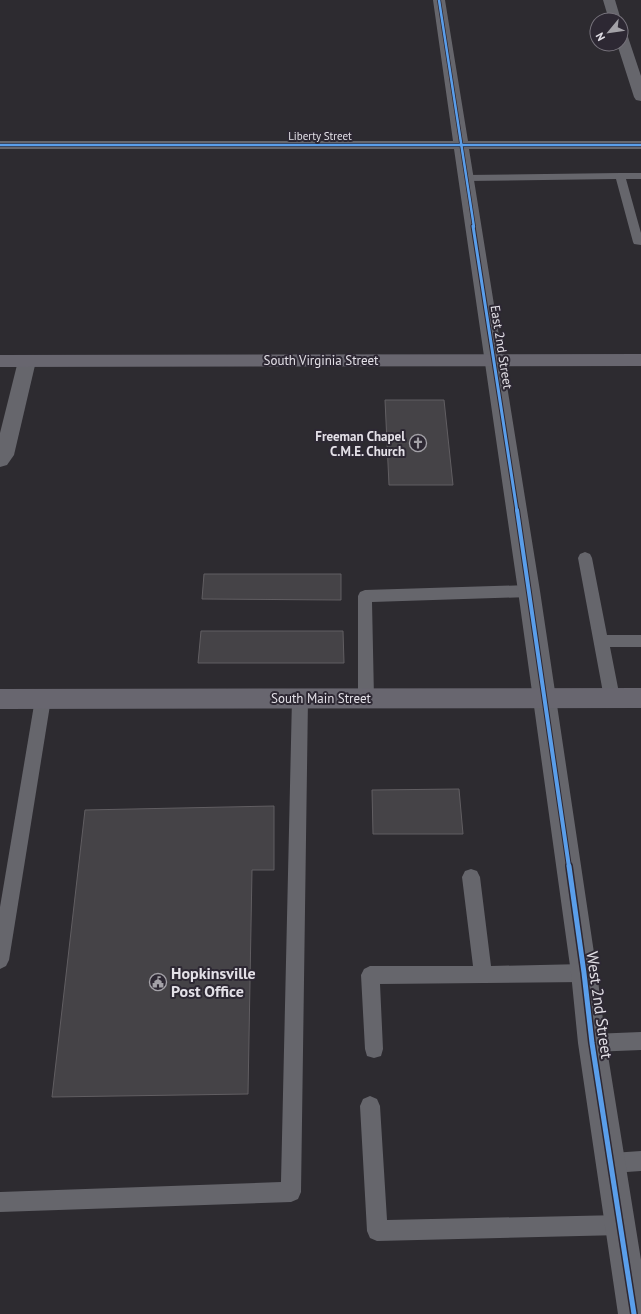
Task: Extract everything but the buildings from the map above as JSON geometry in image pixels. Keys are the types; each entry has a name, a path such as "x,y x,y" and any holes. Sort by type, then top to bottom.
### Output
{"main road":[{"name":"South Virginia Street","path":"0,361 641,360"},
{"name":"South Main Street","path":"0,699 641,698"}],"street":[{"name":"East 2nd Street","path":"439,0 544,698"},
{"path":"609,0 613,12"},
{"path":"626,52 641,96"},
{"name":"Liberty Street","path":"0,145 641,144"},
{"path":"0,460 4,455 27,361"},
{"name":"West 2nd Street","path":"544,698 584,973 592,1043 612,1163 634,1314"}],"lane":[{"path":"620,176 638,242"},
{"path":"466,178 641,176"},
{"path":"585,558 612,698"},
{"path":"366,698 365,596 529,591"},
{"path":"600,641 641,640"},
{"path":"0,1202 291,1192 300,698"},
{"path":"0,960 43,699"},
{"path":"471,877 483,975"},
{"path":"374,1049 370,975 584,973"},
{"path":"592,1043 641,1041"},
{"path":"370,1106 377,1231 621,1225"},
{"path":"612,1163 641,1161"}],"cycle path":[{"path":"439,0 529,591 584,973 592,1043 634,1314"},
{"path":"0,145 641,145"}],"place":[{"name":"Freeman Chapel C.M.E. Church","path":"418,443"},
{"name":"Hopkinsville Post Office","path":"158,982"}]}
